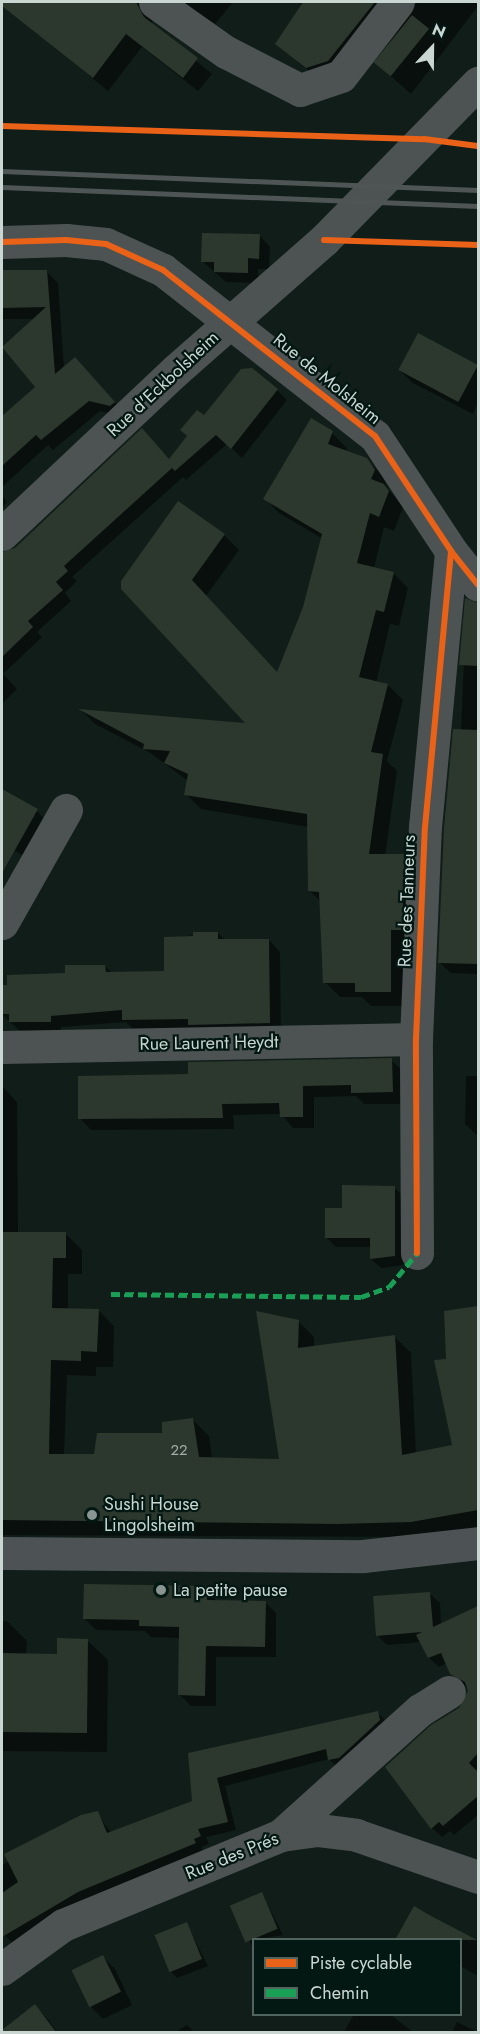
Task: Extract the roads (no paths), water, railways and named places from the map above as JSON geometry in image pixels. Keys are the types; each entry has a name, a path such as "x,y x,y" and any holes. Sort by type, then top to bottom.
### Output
{"main road":[{"path":"2,1553 363,1556 478,1543"}],"street":[{"path":"155,2 226,52 300,90 341,76 398,2"},
{"name":"Rue d'Eckbolsheim","path":"2,534 231,321 343,222 478,83"},
{"name":"Rue de Molsheim","path":"2,242 66,240 106,244 163,270 375,436 451,551 478,585"},
{"name":"Rue des Tanneurs","path":"417,1253 416,1039 425,828 451,551"},
{"path":"2,923 66,810"},
{"name":"Rue Laurent Heydt","path":"2,1047 416,1039"},
{"path":"281,1835 420,1710 449,1692"},
{"name":"Rue des Prés","path":"2,1969 63,1925 281,1835 318,1830 356,1835 478,1877"}],"railway":[{"path":"2,171 478,190"},
{"path":"2,187 478,206"}],"place":[{"name":"Sushi House Lingolsheim","path":"92,1515"},
{"name":"La petite pause","path":"161,1590"}]}
